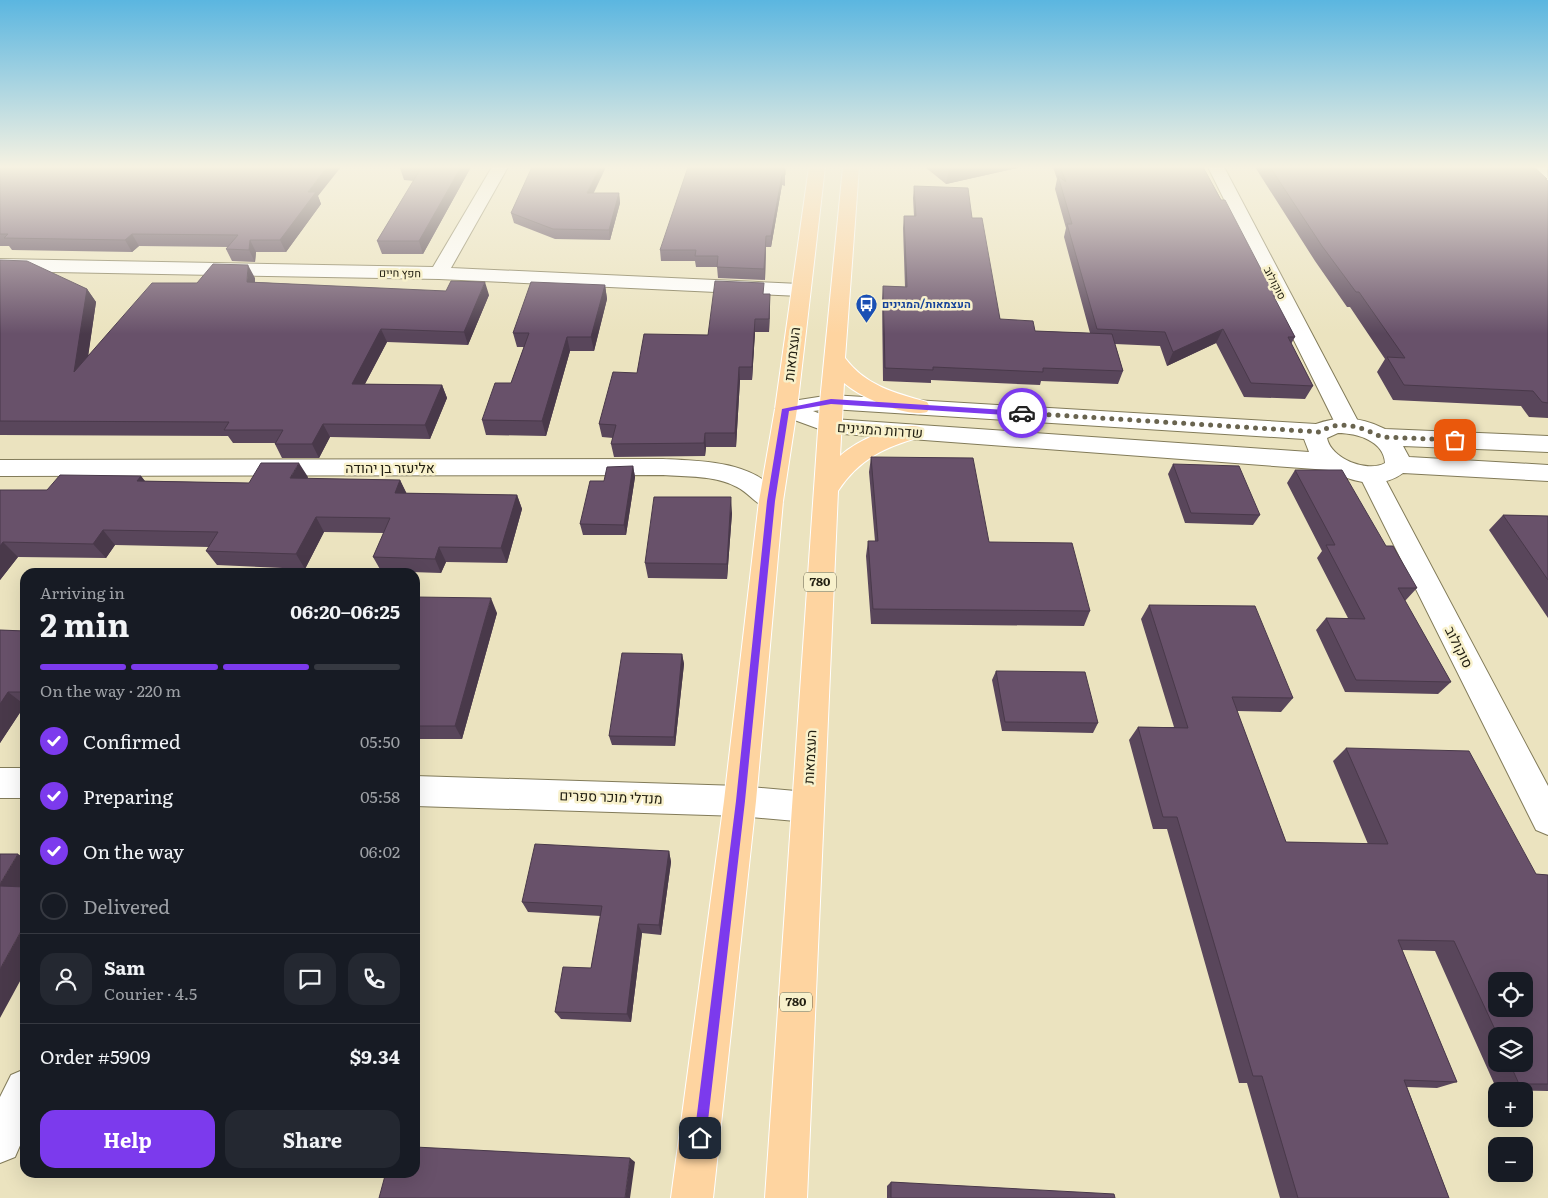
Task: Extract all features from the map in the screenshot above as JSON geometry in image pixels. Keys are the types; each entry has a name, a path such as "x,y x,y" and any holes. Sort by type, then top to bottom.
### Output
{"main road":[{"name":"העצמאות","path":"692,1198 740,801 771,501 786,409 810,223"},
{"name":"העצמאות","path":"786,1198 830,414 847,223"},
{"path":"834,357 850,378 859,386 873,394 919,407"},
{"path":"826,490 834,477 859,452 874,442 912,432"}],"street":[{"path":"439,273 468,223"},
{"name":"סוקולוב","path":"1245,223 1348,425"},
{"name":"חפץ חיים","path":"0,266 439,273 800,290"},
{"name":"שדרות המגינים","path":"830,414 919,407 1320,432 1326,427 1348,425"},
{"name":"שדרות המגינים","path":"786,409 830,414 912,432 1331,462"},
{"path":"1320,432 1316,438 1317,446 1322,454 1331,462 1343,469 1371,476 1392,471 1397,465 1398,458 1395,451 1381,437 1348,425"},
{"path":"1381,437 1548,444"},
{"path":"1397,465 1548,473"},
{"name":"אליעזר בן יהודה","path":"0,468 664,467 713,470 737,476 752,483 771,501"},
{"name":"סוקולוב","path":"1371,476 1548,819"},
{"path":"0,783 20,783"},
{"name":"מנדלי מוכר ספרים","path":"420,791 740,801 807,807"},
{"path":"0,1142 20,1100"}],"building":[{"path":"0,223 293,223 280,240 250,240 249,250 226,249 238,235 132,234 125,240 4,238 8,234 0,234"},
{"path":"388,223 429,223 419,241 377,241"},
{"path":"537,223 611,223 609,230 553,229"},
{"path":"669,223 773,223 771,236 766,236 764,269 717,267 718,256 695,256 696,250 660,250"},
{"path":"904,223 983,223 1000,319 1033,321 1035,331 1112,334 1123,371 1043,368 1043,372 933,367 933,370 885,368 883,286 907,287"},
{"path":"1237,223 1295,337 1288,337 1313,386 1251,383 1223,329 1173,352 1165,332 1097,329 1067,224"},
{"path":"1307,223 1548,223 1548,403 1542,402 1533,391 1404,385 1387,357 1405,358 1359,292 1356,292"},
{"path":"0,260 27,261 87,289 74,372 152,283 197,283 213,264 248,265 247,282 446,291 451,281 485,282 464,332 381,329 352,384 442,385 425,425 323,424 312,444 275,444 283,430 224,430 229,422 0,421"},
{"path":"715,281 764,283 763,294 770,294 769,319 755,319 752,367 739,367 735,433 705,433 704,443 611,444 616,425 599,424 613,372 637,373 644,334 708,335"},
{"path":"531,282 605,285 591,337 567,337 542,421 482,420 495,383 511,383 529,333 513,333"},
{"path":"871,457 973,458 989,542 1072,543 1090,611 873,609 868,541 878,541"},
{"path":"261,463 299,463 290,478 400,480 395,493 517,495 501,548 439,547 435,559 373,557 390,518 316,517 296,554 206,551 218,532 103,530 93,544 3,542 0,546 0,490 47,490 60,475 141,476 137,481 249,483"},
{"path":"1173,464 1239,466 1260,515 1191,513"},
{"path":"633,466 624,525 580,524 590,481 604,481 607,467"},
{"path":"1295,470 1342,470 1386,546 1393,546 1417,588 1398,588 1451,682 1356,680 1326,618 1365,619 1326,545 1335,545"},
{"path":"654,497 731,497 727,564 645,563"},
{"path":"1503,515 1548,516 1548,580"},
{"path":"420,597 491,598 455,726 420,726"},
{"path":"1149,605 1255,606 1293,698 1232,697 1286,842 1388,844 1346,748 1469,751 1536,874 1548,875 1548,1084 1518,1082 1514,1072 1533,1072 1533,1027 1494,1027 1489,1017 1533,1017 1533,972 1488,972 1488,1014 1454,941 1398,940 1457,1082 1404,1080 1449,1198 1298,1198 1262,1076 1253,1076 1177,817 1163,817 1138,727 1188,728"},
{"path":"0,630 20,631 20,692 8,692 0,704"},
{"path":"622,653 682,654 674,737 609,736"},
{"path":"996,671 1085,672 1098,723 1005,722"},
{"path":"535,844 669,851 659,925 638,924 627,1014 555,1012 563,967 591,968 602,906 522,902"},
{"path":"0,854 18,854 0,884"},
{"path":"0,886 20,887 20,933 0,969"},
{"path":"420,1147 630,1158 625,1198 379,1198 384,1178 420,1178"},
{"path":"891,1182 1114,1194 1115,1198 891,1198"}],"way so far":[{"path":"1022,413 1320,432 1326,427 1348,425 1381,437 1455,440"}],"place":[{"name":"העצמאות/המגינים","path":"866,323"}],"route":[{"path":"700,1138 740,801 771,501 786,409 831,402 1022,413"}]}
